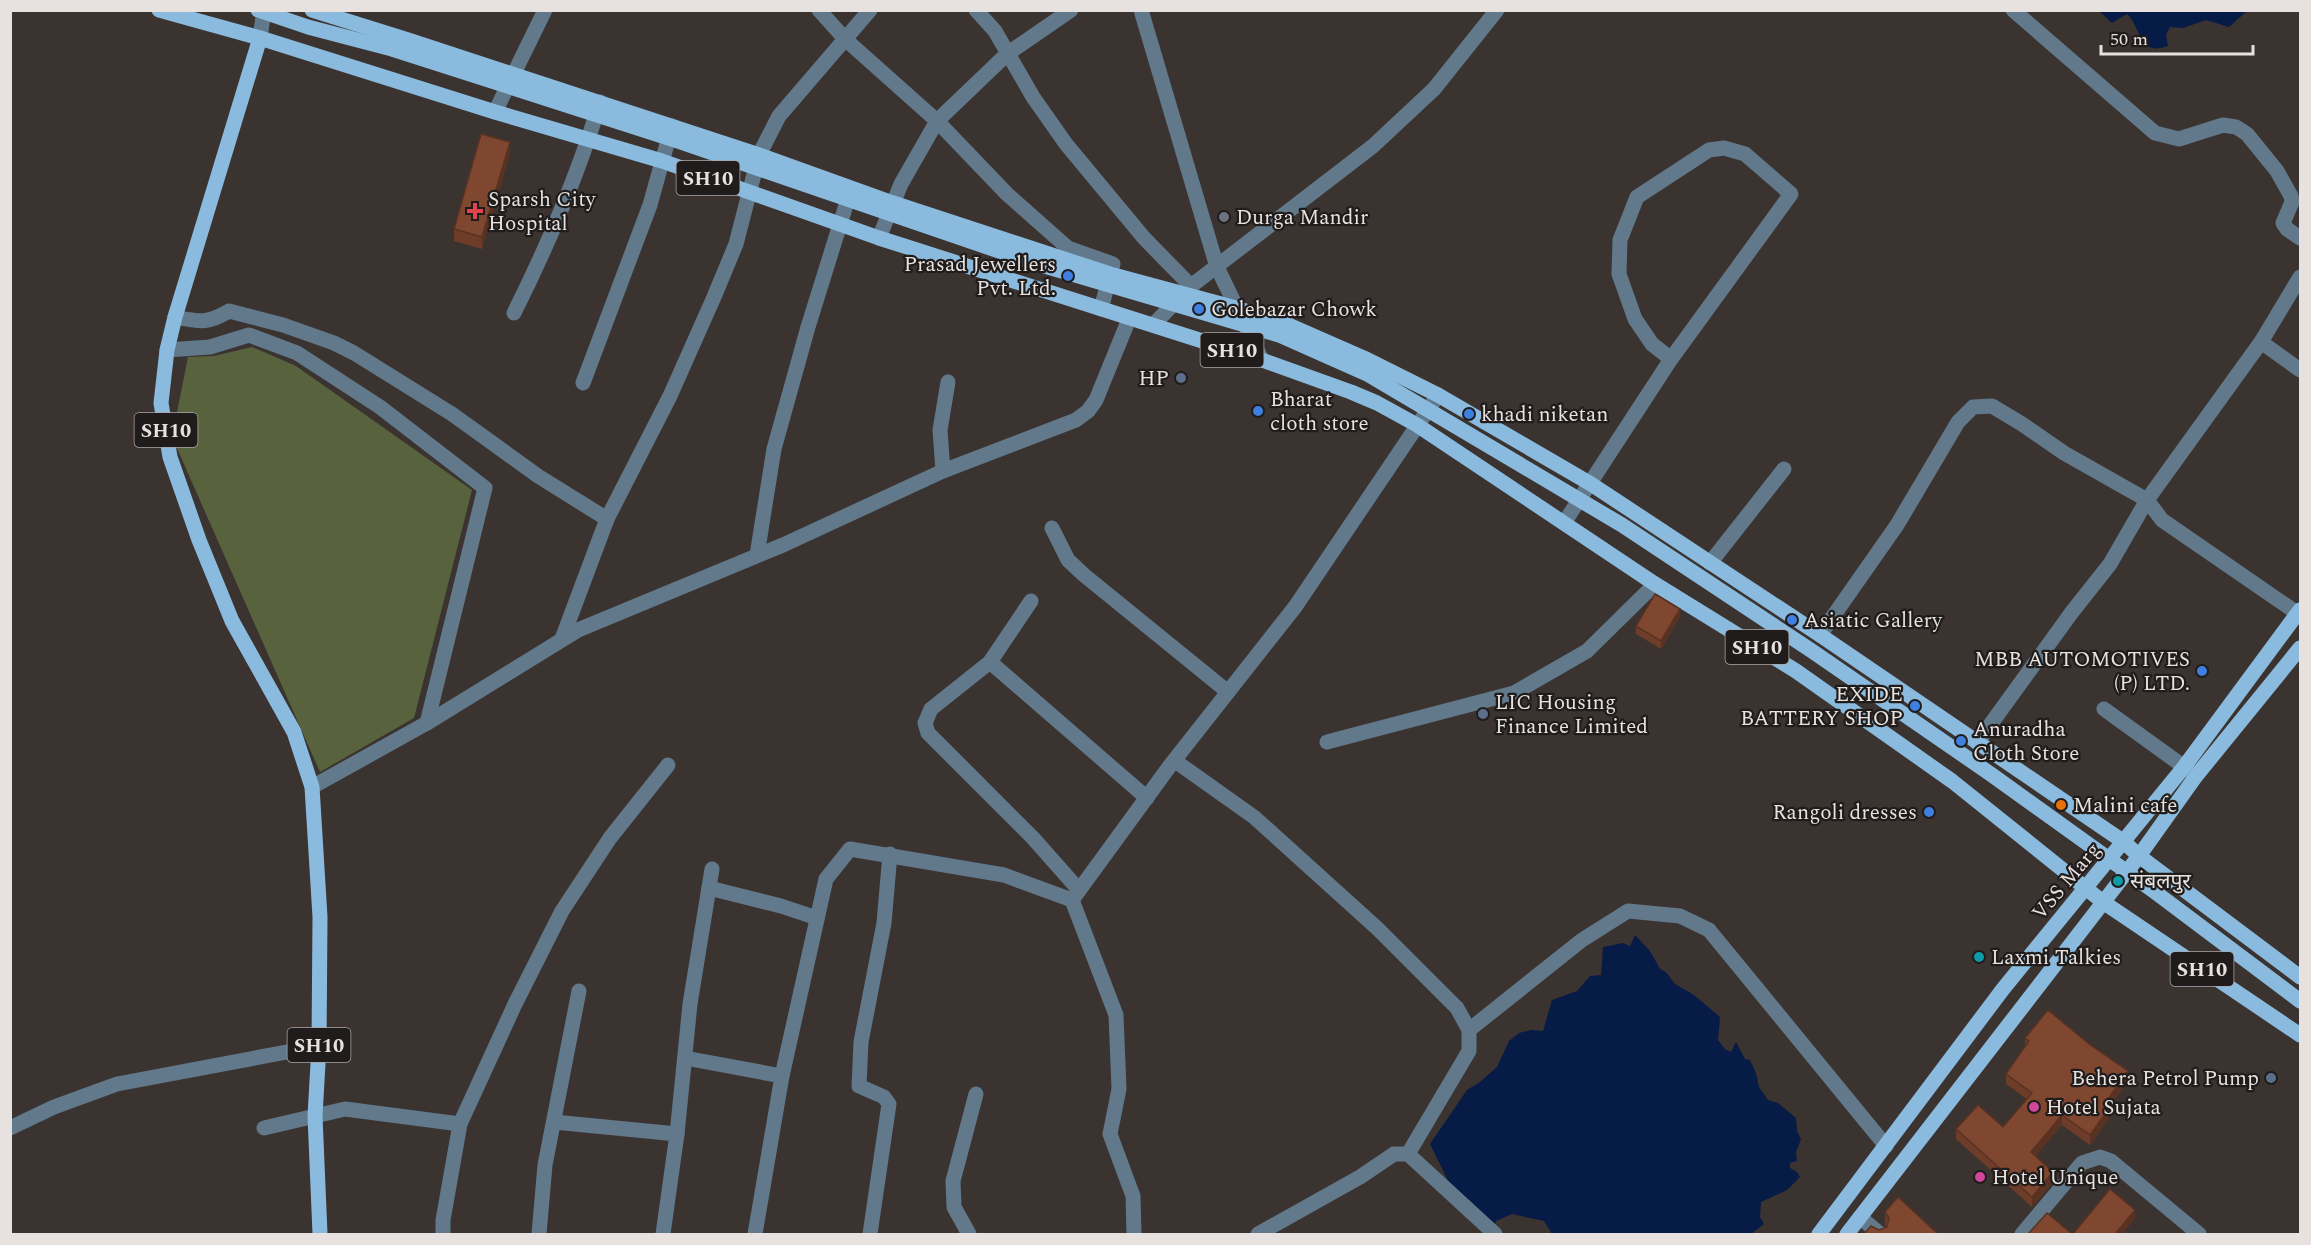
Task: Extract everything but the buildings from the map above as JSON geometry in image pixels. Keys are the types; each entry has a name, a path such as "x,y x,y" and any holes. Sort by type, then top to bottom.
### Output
{"main road":[{"path":"159,10 260,38"},
{"path":"258,10 308,27 392,49 678,141 1031,262 1280,335 1369,375 1622,525 1812,651 2116,864 2301,1001"},
{"path":"312,10 600,102 759,155 851,189 1110,274 1187,290 1291,326 1438,394 1591,484 1820,635 2124,842 2139,856 2301,976"},
{"name":"SH10","path":"320,1234 315,1116 319,1046 320,917 312,787 294,732 232,621 199,540 170,457 161,403 167,350 175,317 260,38 495,112 662,161 879,238 1262,360 1377,403 1417,424 1655,584 1796,671 1952,781 2103,902 2301,1035"},
{"name":"VSS Marg","path":"1847,1234 2139,856 2190,772 2300,613"},
{"name":"VSS Marg","path":"1819,1234 2003,989 2124,842 2301,648"}],"street":[{"path":"260,38 264,10"},
{"path":"495,112 545,10"},
{"path":"819,10 845,39 937,121 1007,195 1068,248 1113,264 1101,309"},
{"path":"562,639 607,519 670,396 736,244 759,155 780,116 870,10"},
{"path":"976,10 995,31 1033,97 1066,144 1187,290"},
{"path":"879,238 901,184 937,121 1007,54 1071,10"},
{"path":"1141,10 1216,267 1262,360"},
{"path":"1153,325 1187,290 1373,146 1434,89 1497,10"},
{"path":"2013,10 2155,133 2179,139 2223,125 2247,134 2277,171 2291,196 2292,202 2283,223 2301,238"},
{"path":"514,313 551,237 600,102"},
{"path":"583,382 650,206 672,126"},
{"path":"1564,523 1671,359 1791,194 1745,154 1724,148 1709,150 1637,198 1620,240 1619,274 1635,319 1652,344 1671,359"},
{"path":"757,555 774,449 808,327 851,189"},
{"path":"1977,743 2072,612 2110,564 2147,500 2261,342 2301,277"},
{"path":"175,317 203,322 215,320 230,311 283,325 334,343 452,414 538,476 607,519"},
{"path":"312,787 427,723 578,630 757,555 943,471 1076,420 1088,411 1096,400 1129,319"},
{"path":"167,350 210,347 249,335 297,353 380,407 485,488 427,723"},
{"path":"2261,342 2301,370"},
{"path":"943,471 940,430 948,382"},
{"path":"1076,895 1175,761 1295,607 1438,394"},
{"path":"1820,635 1897,525 1958,422 1974,407 1992,406 2064,453 2147,500 2162,520 2300,613"},
{"path":"1710,563 1784,470"},
{"path":"1052,528 1068,560 1076,568 1228,692"},
{"path":"1327,742 1514,693 1587,651 1655,584"},
{"path":"1031,601 990,662 932,709 925,723 928,733 1034,838 1076,895 1116,1015 1119,1089 1110,1134 1133,1196 1134,1234"},
{"path":"990,662 1147,798"},
{"path":"2104,709 2190,772"},
{"path":"1175,761 1254,817 1378,930 1456,1008 1469,1030 1469,1051 1408,1154"},
{"path":"459,1234 443,1234 460,1124 515,1004 562,911 610,838 668,765"},
{"path":"755,1234 782,1076 826,879 850,849 1004,875 1076,895"},
{"path":"870,1234 889,1104 884,1097 859,1086 858,1078 861,1042 884,923 890,855"},
{"path":"663,1234 677,1134 690,1004 712,869"},
{"path":"709,888 818,918"},
{"path":"1469,1030 1582,940 1628,912 1680,916 1709,930 1886,1146"},
{"path":"539,1234 545,1165 579,991"},
{"path":"10,1128 54,1107 117,1084 319,1046"},
{"path":"685,1058 782,1076"},
{"path":"969,1234 954,1207 953,1181 976,1094"},
{"path":"264,1128 345,1109 460,1124"},
{"path":"554,1122 677,1134"},
{"path":"1258,1234 1278,1229 1394,1154 1408,1154 1495,1234"},
{"path":"2022,1234 2082,1163 2100,1157 2111,1161 2199,1234"},
{"path":"1860,1217 1880,1234"}],"green space":[{"path":"252,347 296,366 472,490 414,718 320,772 172,437 188,357 214,356"}],"water":[{"path":"2099,11 2247,11 2229,27 2206,20 2183,28 2170,27 2166,35 2168,46 2151,48 2142,39 2127,14 2112,23"},
{"path":"1635,935 1650,951 1660,969 1666,972 1675,984 1694,995 1720,1017 1718,1040 1725,1049 1731,1052 1736,1042 1745,1059 1750,1060 1759,1087 1768,1100 1778,1103 1796,1118 1797,1131 1801,1139 1796,1152 1797,1161 1790,1163 1790,1168 1800,1177 1787,1190 1761,1202 1760,1217 1764,1224 1751,1234 1552,1234 1544,1221 1512,1214 1496,1221 1492,1234 1457,1199 1430,1144 1467,1090 1497,1067 1509,1041 1519,1033 1531,1030 1543,1031 1552,1000 1577,991 1590,976 1601,975 1603,947 1623,943 1630,946"}],"place":[{"name":"Sparsh City Hospital","path":"475,211"},
{"name":"Durga Mandir","path":"1224,217"},
{"name":"Prasad Jewellers Pvt. Ltd.","path":"1068,276"},
{"name":"Golebazar Chowk","path":"1199,309"},
{"name":"HP","path":"1181,378"},
{"name":"Bharat cloth store","path":"1258,411"},
{"name":"khadi niketan","path":"1469,414"},
{"name":"Asiatic Gallery","path":"1792,620"},
{"name":"MBB AUTOMOTIVES (P) LTD.","path":"2202,671"},
{"name":"EXIDE BATTERY SHOP","path":"1915,706"},
{"name":"LIC Housing Finance Limited","path":"1483,714"},
{"name":"Anuradha Cloth Store","path":"1961,741"},
{"name":"Malini cafe","path":"2061,805"},
{"name":"Rangoli dresses","path":"1929,812"},
{"name":"संबलपुर","path":"2118,881"},
{"name":"Laxmi Talkies","path":"1979,957"},
{"name":"Behera Petrol Pump","path":"2271,1078"},
{"name":"Hotel Sujata","path":"2034,1107"},
{"name":"Hotel Unique","path":"1980,1177"}]}
